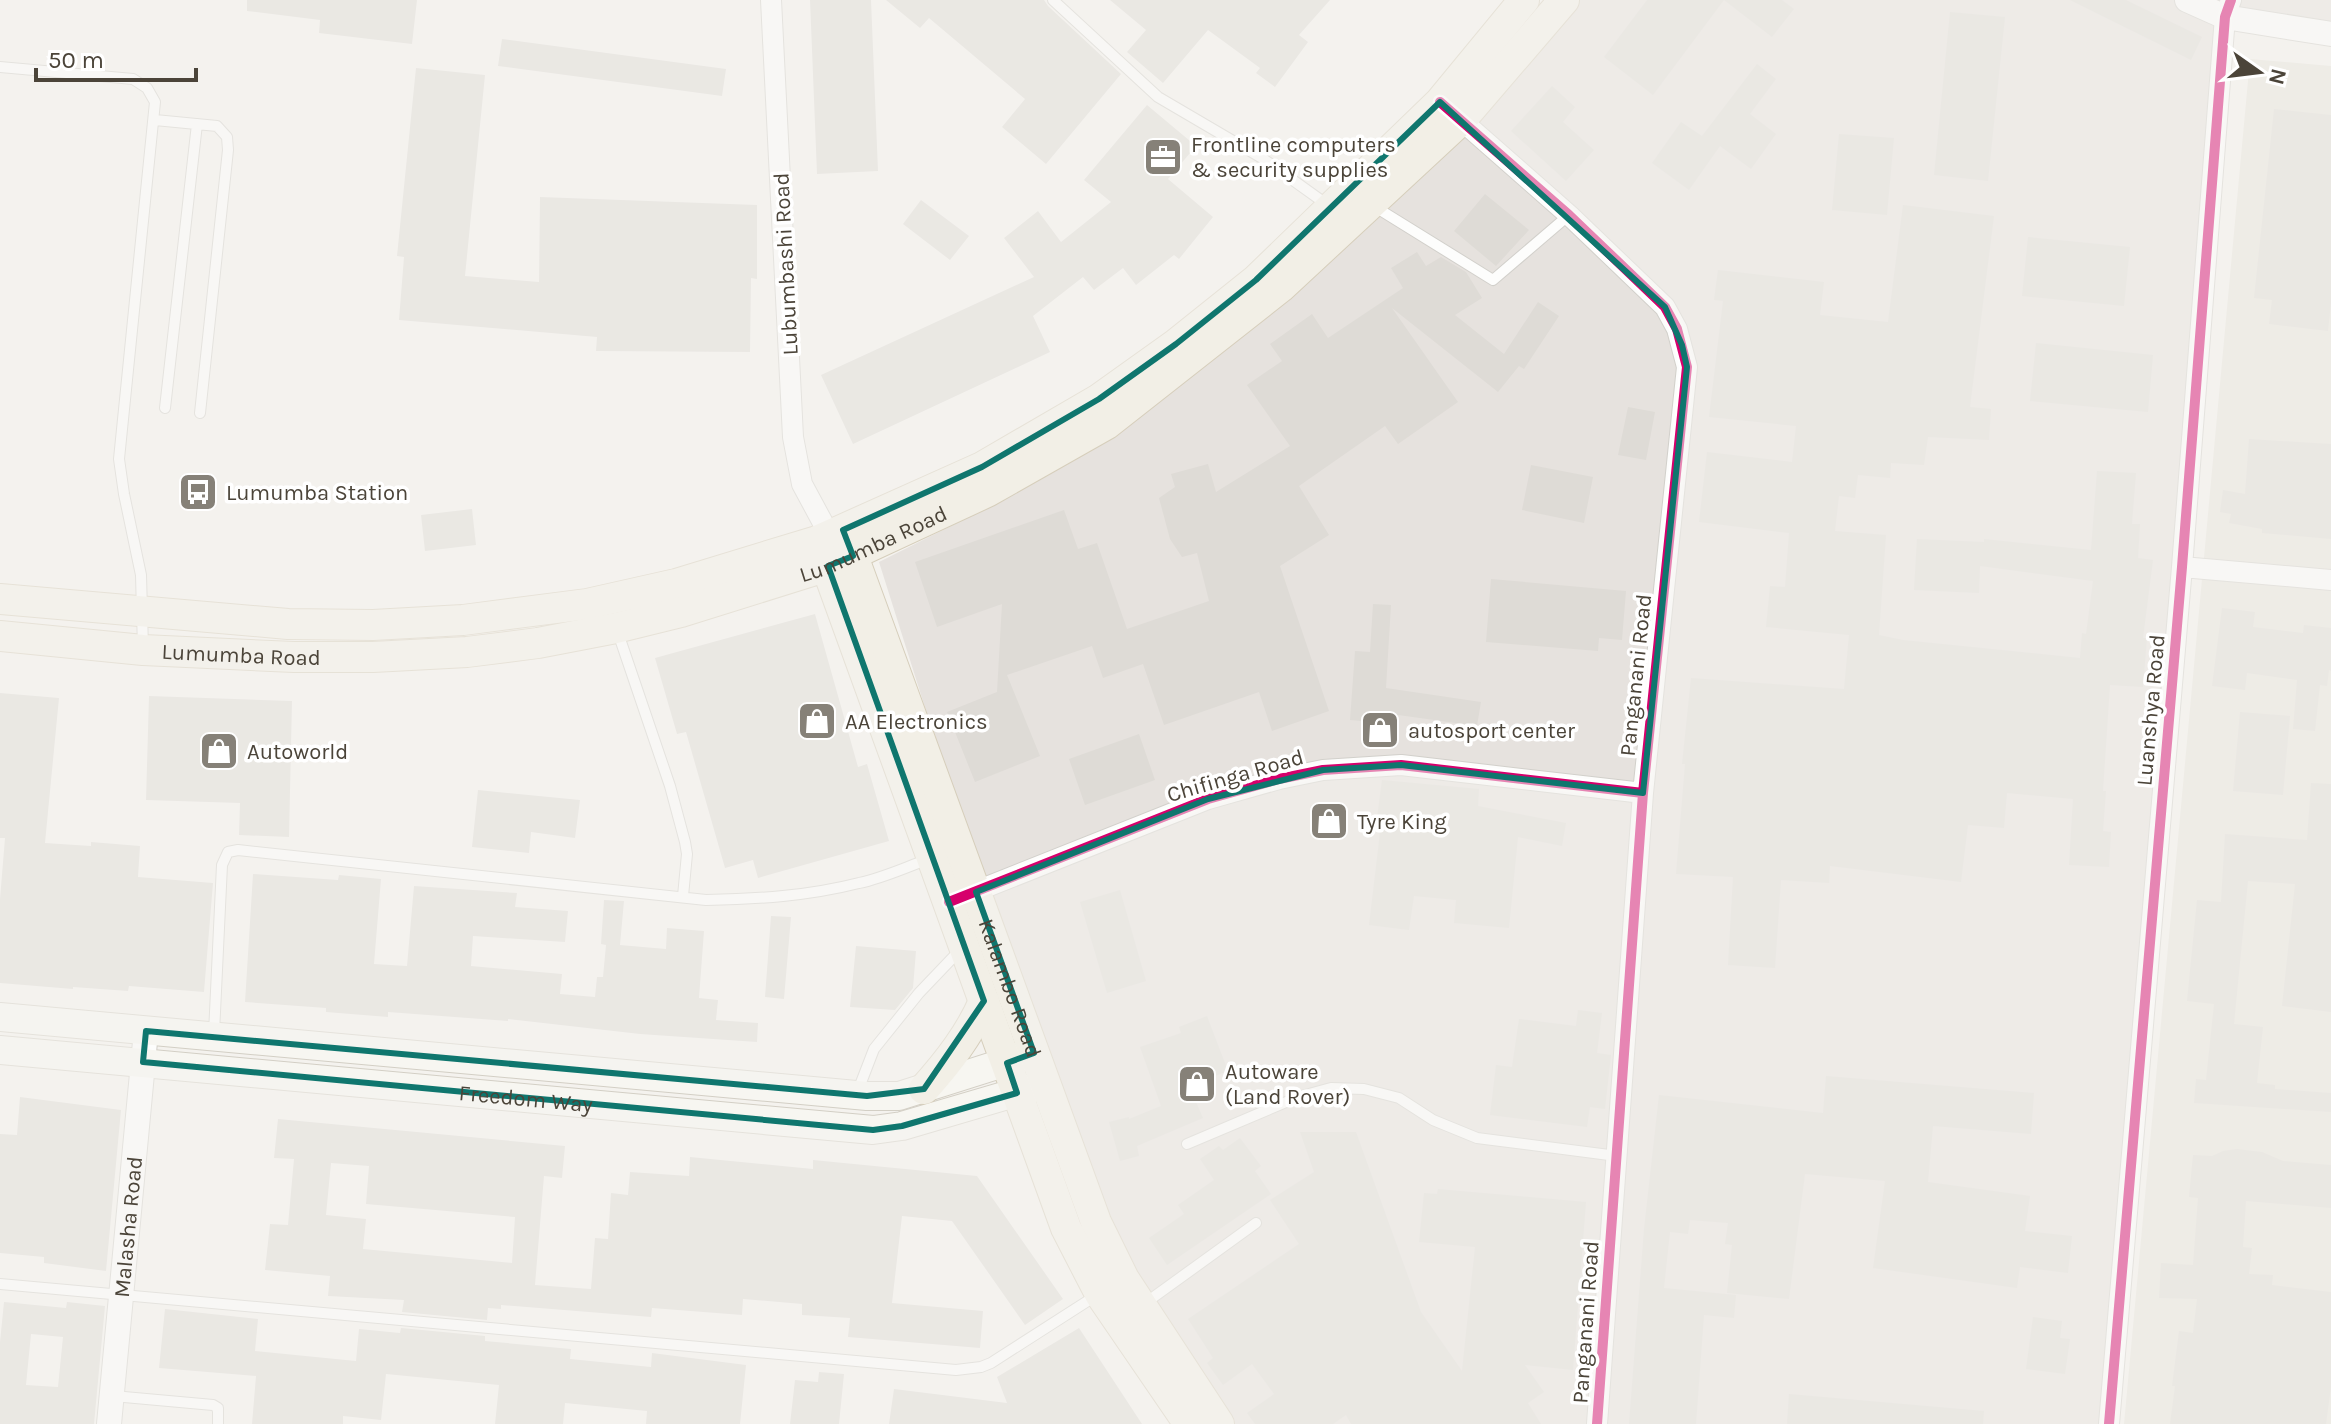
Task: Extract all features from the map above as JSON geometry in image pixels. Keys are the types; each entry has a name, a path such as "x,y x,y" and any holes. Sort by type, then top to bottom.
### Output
{"main road":[{"name":"Lumumba Road","path":"0,636 143,650 294,657 373,657 467,652 538,643 681,612 833,543 982,467 1099,399 1176,344 1256,280 1332,209 1451,111 1524,0"},
{"name":"Lumumba Road","path":"0,599 288,624 373,625 463,620 587,604 661,587 833,543 987,492 1107,424 1281,287 1370,204 1451,111 1564,0"},
{"name":"Kalambo Road","path":"833,543 933,857 962,897 964,945 984,1001 1020,1058"},
{"name":"Kalambo Road","path":"833,543 1031,1088 1096,1222 1112,1286 1189,1424"},
{"path":"924,1089 954,1054 975,1022 984,1001"},
{"name":"Freedom Way","path":"0,1017 856,1095 899,1096 1020,1058"},
{"name":"Freedom Way","path":"0,1050 873,1130 902,1126 1031,1088"},
{"name":"Kalambo Road","path":"1112,1286 1142,1305 1219,1424"}],"street":[{"name":"Lubumbashi Road","path":"771,0 793,437 802,484 833,543"},
{"path":"2187,0 2331,34"},
{"name":"Luanshya Road","path":"2109,1424 2228,9"},
{"name":"Panganani Road","path":"1451,111 1569,215 1665,307 1677,329 1687,367 1643,793 1597,1424"},
{"path":"2182,567 2331,580"},
{"name":"Chifinga Road","path":"962,897 1208,799 1323,770 1401,765 1643,793"},
{"name":"Malasha Road","path":"109,1424 146,1031"}],"lane":[{"path":"1053,0 1158,97 1262,158 1306,187 1332,209"},
{"path":"0,67 133,79 147,88 155,102 119,459 141,575 143,650"},
{"path":"155,120 217,126 227,137 200,413"},
{"path":"165,408 197,124"},
{"path":"1370,204 1493,280 1569,215"},
{"path":"616,628 670,786 685,842 683,896"},
{"path":"214,1035 222,865 228,852 238,850 706,900 818,892 862,883 933,857"},
{"path":"856,1095 874,1049 919,993 964,945"},
{"path":"1187,1144 1298,1097 1331,1088 1364,1089 1399,1098 1433,1120 1477,1138 1617,1156"},
{"path":"1142,1305 1256,1223"},
{"path":"0,1284 956,1370 991,1363 1112,1286"},
{"path":"111,1396 213,1405 218,1408 218,1424"}],"highlighted area":[{"path":"1440,102 1665,307 1682,345 1687,367 1643,793 1401,765 1323,770 1208,799 976,892 1034,1053 1007,1063 1017,1093 902,1126 873,1130 143,1062 146,1031 867,1096 924,1089 984,1001 828,566 853,556 843,530 982,467 1099,399 1176,344 1256,280"}],"shaded area":[{"path":"1560,0 2331,0 2331,30 2232,18 2110,1424 1200,1424 1110,1292 879,562 991,506"},
{"path":"2250,59 2331,66 2331,1424 2124,1424"}],"building":[{"path":"247,0 417,0 412,44 319,33 320,20 247,11"},
{"path":"810,0 871,0 878,171 817,174"},
{"path":"886,0 1044,0 1121,74 1046,164 1002,127 1025,99 929,18 920,28"},
{"path":"1110,0 1330,0 1299,35 1308,42 1275,87 1256,73 1260,68 1208,30 1163,83 1127,52 1146,30"},
{"path":"1647,0 1724,0 1653,95 1604,57"},
{"path":"1724,0 1782,0 1794,9 1772,37"},
{"path":"2070,0 2126,0 2202,37 2191,60"},
{"path":"1950,12 2005,17 1988,181 1934,175"},
{"path":"502,39 726,69 722,96 498,66"},
{"path":"1757,64 1776,79 1750,114 1776,134 1751,169 1720,146 1689,190 1652,163 1681,122 1702,136"},
{"path":"416,68 485,75 465,276 539,282 540,197 757,205 757,279 751,278 750,352 596,351 597,337 399,320 404,257 397,256"},
{"path":"1552,86 1575,107 1563,122 1594,150 1566,181 1511,131"},
{"path":"1147,105 1196,146 1168,179 1213,217 1179,259 1174,255 1136,285 1123,268 1094,290 1083,277 1033,316 1050,352 853,444 821,375 1034,277 1004,238 1038,211 1061,242 1111,202 1084,180"},
{"path":"2274,109 2331,115 2331,303 2328,331 2269,324 2272,300 2254,298"},
{"path":"1839,134 1894,138 1887,215 1832,210"},
{"path":"1485,194 1529,230 1496,266 1454,231"},
{"path":"921,200 969,236 950,260 903,224"},
{"path":"1903,205 1994,216 1970,407 1991,409 1989,440 1928,437 1924,465 1891,463 1890,478 1858,475 1855,498 1839,496 1835,531 1886,535 1879,635 2080,658 2093,581 1980,566 1979,593 1914,590 1917,539 1984,542 1984,539 2091,550 2097,471 2136,473 2132,524 2140,524 2138,558 2153,560 2143,638 2147,638 2143,687 2110,685 2103,791 2106,791 2103,831 2111,832 2109,867 2069,865 2073,799 2007,793 2004,828 1968,825 1961,882 1830,866 1829,883 1781,880 1775,968 1728,965 1733,877 1676,874 1685,764 1682,764 1691,678 1844,689 1849,635 1766,627 1770,586 1785,587 1789,533 1699,522 1707,452 1792,462 1796,426 1709,417 1723,301 1714,300 1718,270 1824,282 1820,315 1888,322"},
{"path":"2028,237 2130,247 2124,306 2022,296"},
{"path":"1417,252 1426,266 1441,257 1466,272 1482,298 1455,315 1504,354 1538,302 1559,316 1524,369 1519,366 1498,392 1392,308 1458,402 1398,444 1385,426 1299,486 1329,535 1280,566 1329,711 1272,731 1259,692 1164,725 1143,664 1103,678 1092,646 1007,675 1040,756 975,782 947,712 997,692 1002,604 937,627 915,562 1064,510 1078,549 1097,543 1127,629 1209,601 1197,553 1182,557 1170,539 1159,498 1175,487 1171,474 1208,464 1216,492 1290,446 1247,385 1282,361 1270,344 1312,314 1328,338 1403,288 1391,268"},
{"path":"2036,343 2153,355 2148,412 2030,401"},
{"path":"1628,407 1655,412 1646,460 1618,455"},
{"path":"2249,439 2331,444 2331,539 2262,533 2262,529 2229,523 2231,514 2220,512 2223,490 2245,494"},
{"path":"1531,465 1593,477 1584,523 1522,510"},
{"path":"472,509 476,545 425,551 421,515"},
{"path":"1491,579 1626,591 1622,640 1599,638 1598,651 1486,642"},
{"path":"1373,604 1391,605 1386,688 1481,702 1477,726 1384,713 1383,723 1350,720 1355,651 1370,652"},
{"path":"2222,608 2255,612 2253,627 2303,633 2304,625 2331,628 2331,671 2327,686 2320,685 2315,731 2293,729 2297,680 2247,673 2245,690 2212,686"},
{"path":"815,614 858,767 867,764 889,841 758,878 753,860 725,868 686,732 677,734 655,658"},
{"path":"0,693 59,698 45,843 91,846 91,842 140,846 138,877 213,883 204,992 129,986 128,991 73,989 0,983 0,899 5,838 0,838"},
{"name":"Autoworld","path":"149,696 292,701 289,837 239,835 240,803 146,800"},
{"path":"2240,712 2290,716 2283,795 2233,791"},
{"path":"1139,734 1155,780 1085,805 1069,759"},
{"path":"1382,780 1479,789 1478,806 1566,823 1562,846 1518,837 1509,928 1454,923 1456,900 1414,896 1409,930 1369,925 1379,841 1381,818 1377,818"},
{"path":"2311,783 2331,784 2331,1012 2282,1006 2295,884 2248,881 2234,1024 2263,1027 2257,1083 2275,1085 2275,1089 2331,1093 2331,1112 2194,1103 2196,1079 2206,1080 2214,1004 2187,1001 2197,900 2221,902 2225,834 2307,840"},
{"path":"478,790 580,800 575,838 531,832 529,853 472,847"},
{"path":"253,874 338,880 339,875 381,879 374,964 407,966 414,886 517,893 515,907 568,911 565,942 473,936 471,966 562,974 560,994 595,997 597,977 603,977 606,945 601,944 604,900 624,901 620,945 666,949 667,928 704,931 699,998 718,1000 716,1020 758,1023 757,1042 640,1034 508,1019 388,1012 388,1017 326,1012 326,1008 245,1002"},
{"path":"1120,890 1146,981 1107,993 1080,902"},
{"path":"771,916 791,917 784,999 765,997"},
{"path":"856,946 916,951 913,988 895,1010 850,1007"},
{"path":"1578,1010 1602,1013 1597,1053 1611,1055 1605,1109 1590,1107 1587,1127 1490,1115 1496,1065 1512,1067 1519,1019 1576,1026"},
{"path":"1207,1016 1228,1071 1189,1086 1203,1118 1137,1146 1139,1156 1120,1161 1109,1122 1129,1119 1161,1106 1140,1047 1181,1033 1179,1027"},
{"path":"1826,1076 2034,1093 2031,1134 1933,1126 1928,1182 2030,1196 2025,1231 2072,1236 2068,1273 2020,1267 2017,1288 1873,1268 1885,1181 1805,1174 1789,1299 1727,1293 1732,1245 1725,1244 1728,1223 1690,1220 1688,1234 1670,1232 1664,1288 1736,1295 1734,1318 1704,1315 1696,1424 1629,1424 1644,1229 1659,1095 1823,1113"},
{"path":"20,1097 121,1110 106,1271 44,1263 44,1257 0,1253 0,1134 17,1135"},
{"path":"278,1119 565,1146 562,1178 544,1176 535,1285 591,1289 595,1238 608,1239 611,1193 628,1195 630,1172 689,1176 690,1157 813,1169 813,1160 977,1176 1063,1299 1025,1325 952,1221 902,1216 892,1303 983,1311 980,1348 848,1337 850,1318 802,1315 802,1304 743,1299 742,1315 652,1308 651,1317 501,1305 501,1309 488,1308 487,1320 402,1312 404,1300 328,1296 330,1276 265,1270 270,1224 288,1225 294,1159 274,1158","holes":["331,1163 369,1166 366,1204 515,1217 512,1263 363,1249 366,1219 326,1215"]},
{"path":"1300,1132 1356,1132 1421,1312 1462,1371 1475,1247 1419,1242 1424,1193 1437,1194 1438,1189 1586,1202 1573,1370 1525,1365 1544,1392 1528,1403 1541,1424 1351,1424 1346,1415 1333,1424 1255,1424 1247,1413 1274,1394 1252,1364 1223,1385 1207,1363 1213,1358 1188,1319 1299,1244 1270,1200 1314,1172"},
{"path":"1240,1138 1261,1166 1255,1171 1271,1194 1167,1265 1149,1238 1184,1214 1178,1205 1214,1180 1200,1159 1219,1146 1223,1150"},
{"path":"2237,1149 2262,1152 2283,1161 2331,1165 2331,1208 2246,1201 2243,1247 2252,1248 2249,1274 2273,1275 2272,1285 2331,1292 2331,1387 2326,1424 2170,1424 2179,1331 2193,1333 2197,1299 2159,1298 2161,1263 2193,1265 2198,1198 2189,1197 2193,1155 2212,1156"},
{"path":"4,1302 66,1308 67,1302 105,1306 94,1424 0,1424 0,1342","holes":["31,1334 63,1337 58,1387 26,1385"]},
{"path":"165,1309 258,1319 255,1351 356,1361 359,1329 400,1333 401,1328 485,1336 485,1341 571,1349 570,1359 651,1367 652,1353 746,1365 740,1424 646,1424 647,1411 565,1403 563,1424 495,1424 499,1385 386,1374 381,1420 343,1416 343,1424 252,1424 256,1376 159,1368"},
{"path":"2033,1317 2062,1321 2060,1338 2070,1339 2065,1374 2026,1369"},
{"path":"1079,1328 1142,1424 889,1424 894,1389 1007,1403 997,1377"},
{"path":"819,1372 844,1374 839,1424 790,1424 795,1380 818,1382"},
{"path":"1789,1394 1984,1411 1983,1424 1787,1424"}],"cycle path":[{"path":"2109,1424 2225,17 2231,0"},
{"path":"1440,102 1569,215 1665,307 1677,329 1687,367 1643,793 1597,1424"},
{"path":"949,902 1208,799 1323,770 1401,765 1643,793"}],"place":[{"name":"Frontline computers & security supplies","path":"1163,157"},
{"name":"Lumumba Station","path":"198,492"},
{"name":"AA Electronics","path":"817,721"},
{"name":"autosport center","path":"1380,730"},
{"name":"Autoworld","path":"219,751"},
{"name":"Tyre King","path":"1329,821"},
{"name":"Autoware (Land Rover)","path":"1197,1084"}]}
